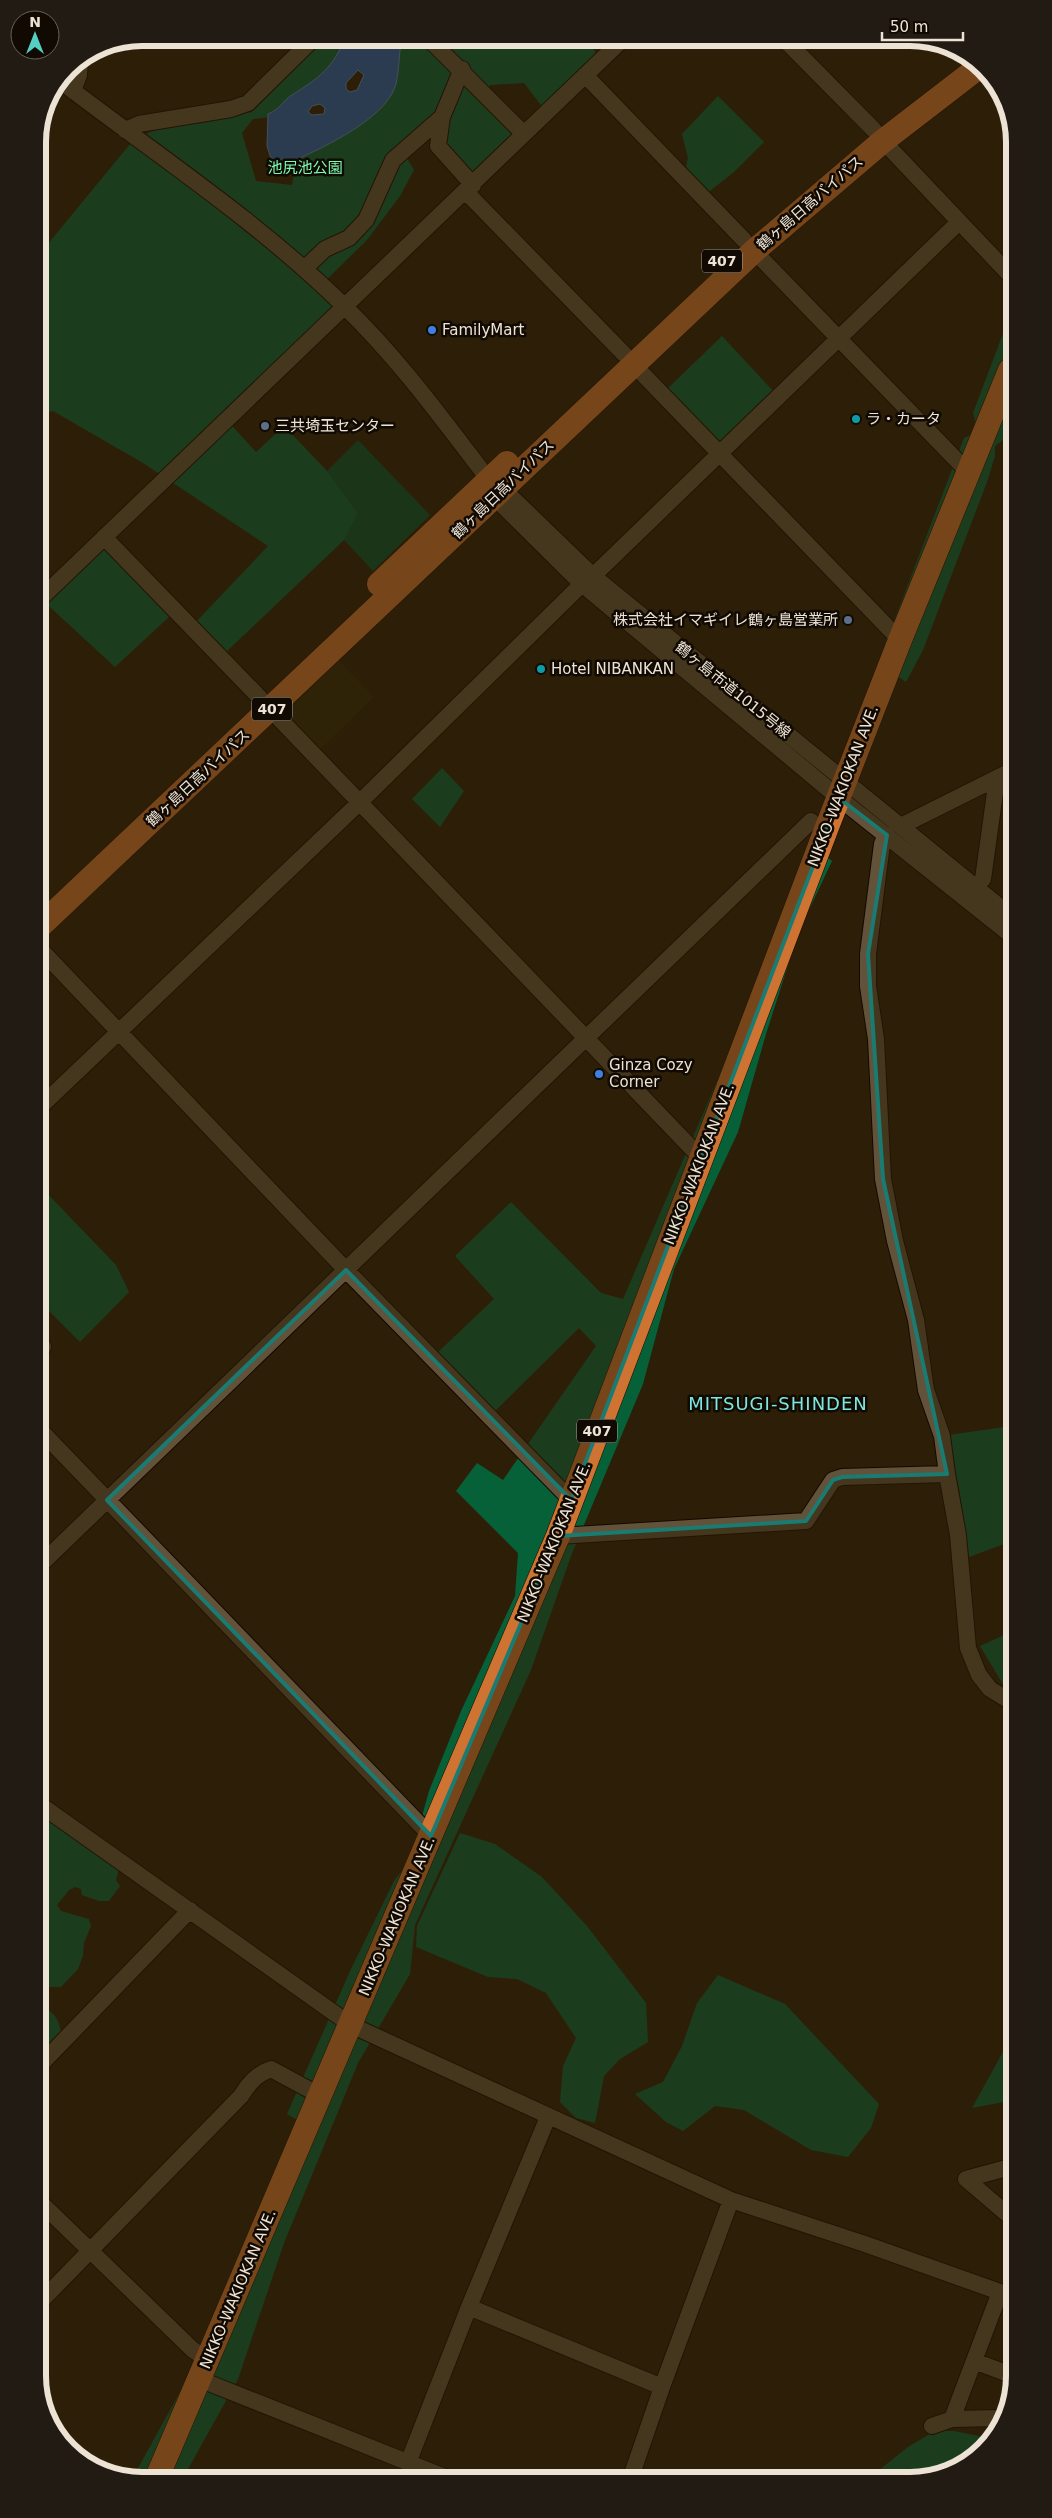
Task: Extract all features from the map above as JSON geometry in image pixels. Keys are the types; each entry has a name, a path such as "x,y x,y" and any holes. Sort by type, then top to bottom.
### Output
{"highway":[{"name":"鶴ヶ島日高バイパス","path":"46,920 266,704 495,489 749,245 962,62"},
{"name":"鶴ヶ島日高バイパス","path":"878,136 974,71"},
{"name":"NIKKO-WAKIOKAN AVE.","path":"159,2472 352,2025 558,1536 900,640 1006,380"},
{"name":"鶴ヶ島日高バイパス","path":"46,899 266,704"}],"street":[{"path":"125,130 139,124 231,109 248,103 306,46"},
{"path":"437,46 462,69 524,134"},
{"path":"46,593 469,189 616,46"},
{"path":"791,46 1006,271"},
{"path":"462,69 442,117 438,146 469,189 719,454 900,640"},
{"path":"73,91 79,70"},
{"path":"585,75 969,473"},
{"name":"鶴ヶ島市道1015号線","path":"65,85 255,228 304,269 345,306 410,375 495,489 588,580 842,790 887,835 1006,931"},
{"path":"304,269 326,249 348,238 366,220 393,160 442,117"},
{"path":"46,1101 358,804 837,338 959,222"},
{"path":"104,537 266,704 358,804 701,1158"},
{"path":"901,826 1004,775"},
{"path":"975,888 982,878 1004,775"},
{"name":"鶴ヶ島市道1015号線","path":"842,790 901,826 1006,912"},
{"path":"46,1559 811,821"},
{"path":"887,835 882,844 868,954 868,986 876,1039 883,1179 894,1241 916,1320 926,1390 942,1436 958,1535 968,1648 979,1675 990,1689 1006,1699"},
{"path":"46,955 346,1270 571,1500"},
{"path":"46,1436 431,1836"},
{"path":"558,1536 806,1521 833,1480 842,1477 947,1474"},
{"path":"46,1809 352,2025 731,2200 865,2244 1006,2295"},
{"path":"46,2059 190,1910"},
{"path":"46,2296 241,2096 249,2083 262,2072 271,2069 321,2096"},
{"path":"408,2463 469,2307 548,2117"},
{"path":"1006,2168 966,2179 1006,2213"},
{"path":"634,2472 662,2387 731,2200"},
{"path":"46,2208 193,2350 204,2370 431,2472"},
{"path":"952,2419 974,2361 1006,2297"},
{"path":"469,2307 662,2387"},
{"path":"974,2361 1006,2373"},
{"path":"932,2426 952,2419 996,2418"}],"highlighted area":[{"path":"839,798 887,835 868,954 883,1179 947,1474 842,1477 833,1480 806,1521 558,1536 431,1836 107,1500 346,1270 571,1500"}],"green space":[{"name":"池尻池公園","path":"315,46 344,46 338,63 279,116 253,119 242,133 256,181 292,185 297,155 395,66 399,46 591,46 598,56 544,109 524,83 490,85 487,103 516,134 473,176 426,125 401,148 414,170 400,196 367,240 317,289 331,304 332,310 224,417 256,452 284,426 327,471 358,513 344,540 224,654 195,623 268,546 143,463 53,411 46,413 46,246 135,138 161,128 252,112"},
{"path":"718,96 764,142 734,172 706,194 685,171 688,158 682,134"},
{"path":"1006,326 1006,433 1003,440 995,446 995,456 987,482 923,650 906,682 896,675 881,655 964,438 978,431 973,413"},
{"path":"722,336 775,393 718,448 664,392"},
{"path":"358,440 430,515 373,571 344,540 358,513 327,471"},
{"path":"105,545 170,616 115,667 46,603 46,593 50,597"},
{"path":"442,768 464,791 440,827 412,799"},
{"path":"811,843 832,861 799,931 766,1034 738,1132 674,1269 643,1384 571,1556 531,1670 415,1925 410,1974 358,2063 284,2243 238,2379 186,2472 136,2472 196,2363 305,2124 287,2114 351,1969 395,1879 409,1863 429,1791 461,1711 515,1596 518,1553 456,1491 477,1463 503,1480 596,1346 579,1328 492,1414 435,1355 494,1299 455,1256 511,1202 601,1293 623,1299 718,1079"},
{"path":"46,1192 116,1265 129,1292 80,1342 46,1308"},
{"path":"1006,1427 1006,1543 969,1557 960,1494 948,1435"},
{"path":"1006,1634 1006,1689 980,1646"},
{"path":"46,1818 119,1869 116,1880 120,1886 109,1901 99,1901 82,1895 81,1889 75,1887 69,1890 57,1905 61,1911 89,1919 91,1926 84,1943 83,1956 78,1969 61,1987 46,1987"},
{"path":"460,1833 495,1844 542,1877 587,1926 646,2003 648,2042 620,2059 604,2076 595,2123 576,2118 560,2102 563,2066 576,2038 546,1993 517,1979 488,1977 416,1947 417,1926"},
{"path":"718,1975 785,2004 879,2104 871,2128 848,2157 811,2150 744,2110 715,2106 683,2131 666,2122 635,2094 663,2082 682,2046 697,2003"},
{"path":"46,2008 55,2016 61,2033 52,2039 50,2050 46,2052"},
{"path":"1006,2049 1006,2102 972,2108"},
{"path":"935,2431 954,2431 984,2437 968,2452 941,2467 910,2472 877,2472 908,2447"}],"sand":[{"path":"339,661 374,697 318,751 283,715"}],"water":[{"path":"341,46 401,46 396,84 390,98 364,122 330,143 283,166 272,162 267,146 268,114 310,83 330,65","holes":["358,70 364,75 357,90 350,92 346,89 346,83","320,104 325,108 324,114 312,115 308,112 312,106"]}],"place":[{"name":"FamilyMart","path":"432,330"},
{"name":"ラ・カータ","path":"856,419"},
{"name":"三共埼玉センター","path":"265,426"},
{"name":"株式会社イマギイレ鶴ヶ島営業所","path":"848,620"},
{"name":"Hotel NIBANKAN","path":"541,669"},
{"name":"Ginza Cozy Corner","path":"599,1074"}],"district":[{"name":"MITSUGI-SHINDEN","path":"778,1404"}]}
